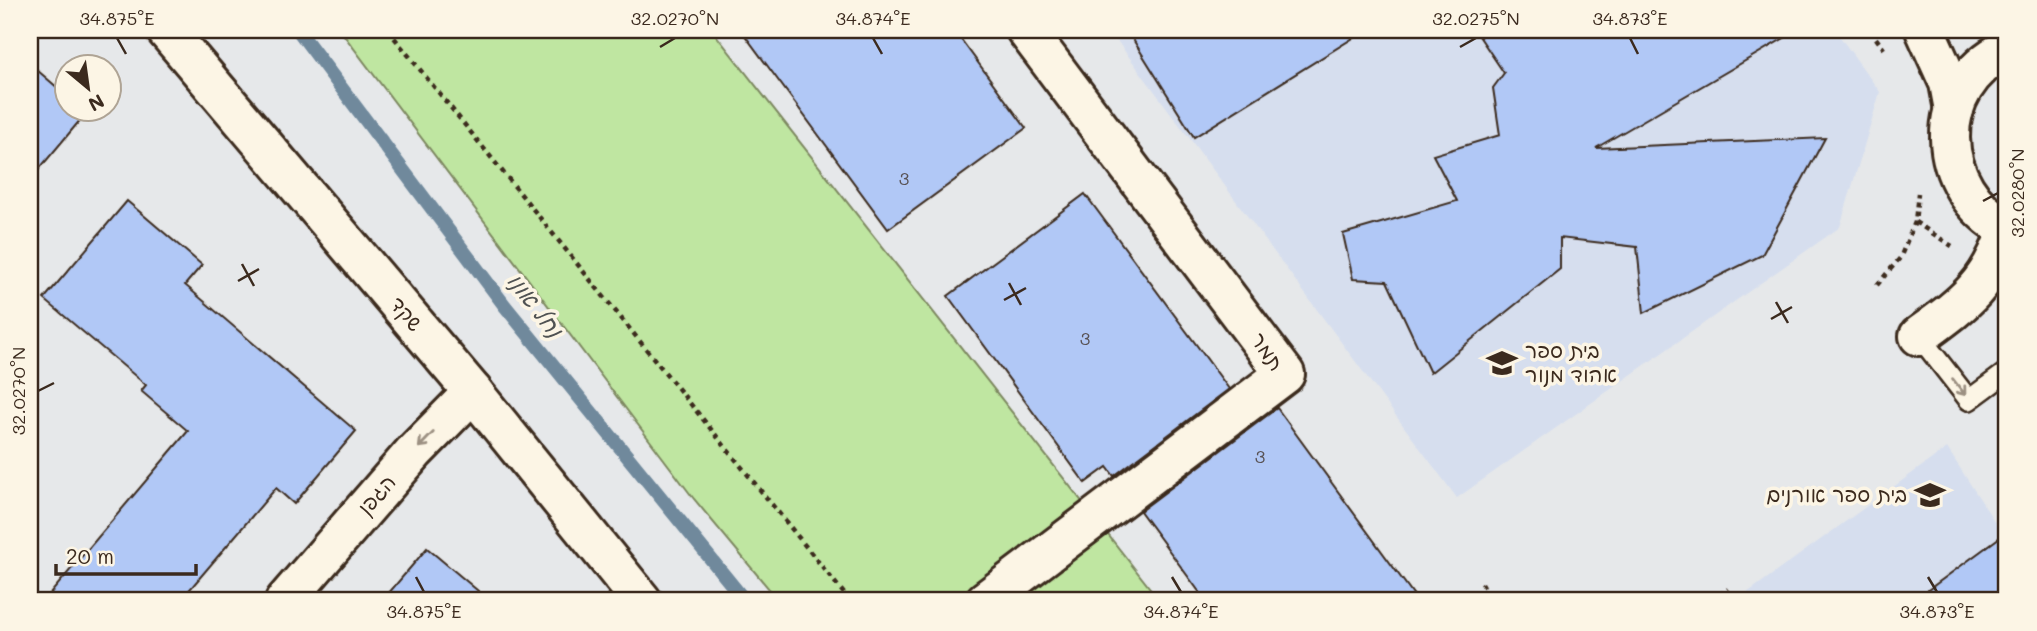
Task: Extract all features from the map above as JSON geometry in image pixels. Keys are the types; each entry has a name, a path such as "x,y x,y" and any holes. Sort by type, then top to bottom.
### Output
{"street":[{"name":"שקד","path":"166,30 473,392 642,601"},
{"name":"תמר","path":"985,601 1285,374 1026,30"},
{"path":"1925,30 1949,83 1954,110"},
{"path":"1919,336 1999,273 1998,258 2007,231 1978,208 1958,178 1950,143 1954,110 1961,93 1976,72 1991,58 2007,49"},
{"name":"הגפן","path":"285,601 414,452 473,392"}],"lane":[{"path":"1919,336 1969,400 2007,372"}],"path":[{"path":"388,30 850,601"},
{"path":"1870,30 1888,55"},
{"path":"1877,285 1900,258 1914,222 1920,185"},
{"path":"1482,583 1492,601"},
{"path":"1712,601 1728,589"}],"shaded area":[{"name":"בית ספר אהוד מנור","path":"1109,30 1835,30 1880,92 1840,227 1457,498"},
{"name":"בית ספר אורנים","path":"1947,448 2007,541 2007,601 1736,601"}],"green space":[{"path":"340,30 712,30 1160,601 779,601 694,499"}],"building":[{"path":"741,30 954,30 1026,128 888,229"},
{"path":"1127,30 1366,30 1194,137"},
{"path":"1475,30 1798,30 1596,148 1825,138 1762,255 1644,313 1637,247 1560,238 1560,269 1430,373 1387,281 1353,279 1343,234 1457,201 1433,155 1500,135 1493,88 1504,73"},
{"path":"30,64 52,83 52,122 79,122 30,180"},
{"path":"1085,194 1229,389 1114,476 1107,467 1085,483 948,296"},
{"path":"127,201 202,265 185,285 356,431 294,504 276,488 180,601 44,601 188,431 141,391 146,385 44,299"},
{"path":"1277,408 1418,601 1206,601 1140,511"},
{"path":"2007,532 2007,601 1913,601"},
{"path":"427,548 490,601 382,601"}],"waterway":[{"name":"נחל אונו","path":"298,30 505,306 745,601"}],"place":[{"name":"בית ספר אהוד מנור","path":"1502,363"},
{"name":"בית ספר אורנים","path":"1930,495"}]}
